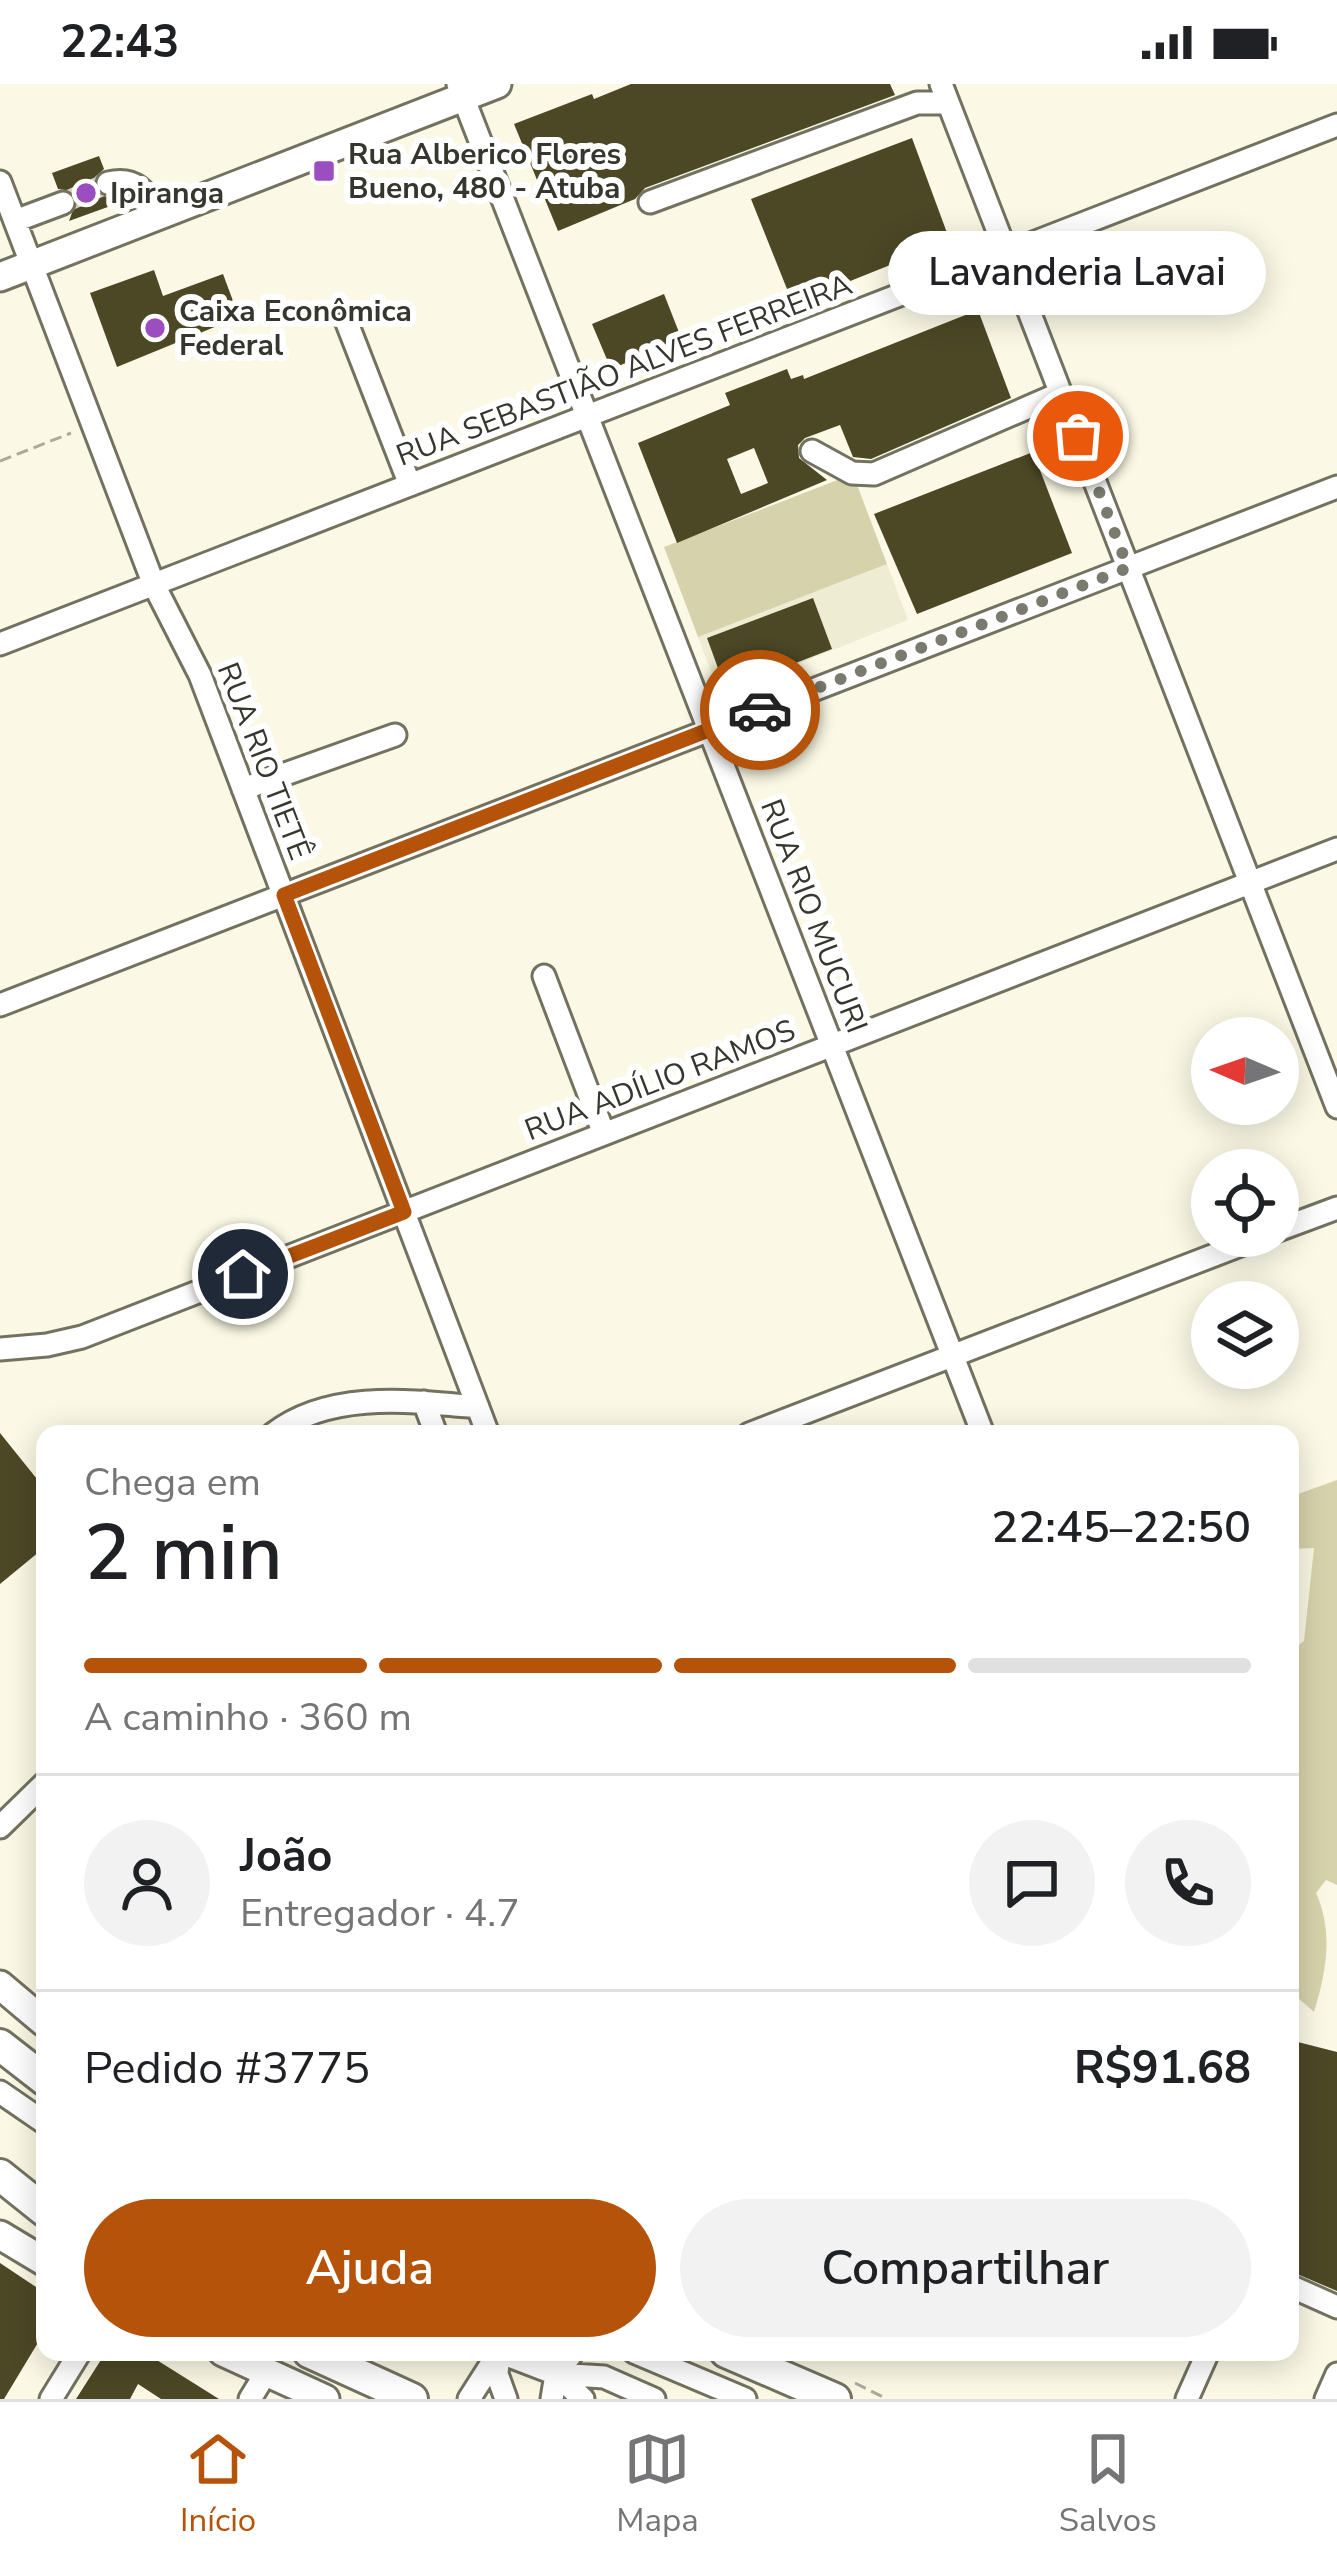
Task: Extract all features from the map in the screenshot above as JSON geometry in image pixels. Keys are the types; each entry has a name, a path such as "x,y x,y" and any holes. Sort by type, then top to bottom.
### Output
{"highway":[{"path":"0,2044 36,2073"},
{"path":"0,2175 36,2204"},
{"path":"329,2361 412,2399"},
{"path":"747,2361 835,2399"}],"main road":[{"path":"0,277 461,91 497,84"},
{"path":"0,1985 36,2012"},
{"path":"0,2235 36,2257"},
{"path":"244,2361 325,2399"}],"street":[{"name":"RUA RIO MUCURI","path":"461,91 979,1425"},
{"path":"650,202 945,94 1337,1107"},
{"name":"RUA SEBASTIÃO ALVES FERREIRA","path":"0,644 1337,125"},
{"path":"108,183 126,180 142,187 160,215"},
{"path":"6,201 63,202"},
{"name":"RUA RIO TIETÊ","path":"6,201 154,585 200,675 485,1425"},
{"path":"346,323 410,485"},
{"path":"812,451 852,473 874,475 1060,393"},
{"path":"0,1004 1337,487"},
{"path":"243,789 395,735"},
{"name":"RUA ADÍLIO RAMOS","path":"0,1349 82,1336 1337,848"},
{"path":"544,976 604,1134"},
{"path":"1299,1223 1337,1208"},
{"path":"789,1425 952,1356 1209,1257"},
{"path":"285,1425 377,1399 478,1407"},
{"path":"424,1402 433,1425"},
{"path":"0,1827 36,1793"},
{"path":"0,2092 36,2117"},
{"path":"1299,2290 1337,2307"},
{"path":"51,2399 74,2361"},
{"path":"469,2399 493,2361"},
{"path":"498,2361 497,2374 506,2399"},
{"path":"522,2361 556,2374 604,2377 654,2399"},
{"path":"552,2399 556,2374 566,2361"},
{"path":"655,2361 745,2399"},
{"path":"1187,2399 1204,2361"},
{"path":"250,2399 267,2371"},
{"path":"556,2374 583,2399"},
{"path":"1326,2399 1337,2374"}],"path":[{"path":"0,461 93,424"}],"shaded area":[{"path":"853,474 887,564 698,637 664,547"},
{"path":"887,564 908,620 720,695 698,637"},
{"path":"1337,1480 1337,1885 1326,1880 1316,1893 1325,1923 1326,1952 1314,2012 1299,1999 1299,1645 1304,1641 1314,1548 1299,1549 1299,1494"}],"building":[{"path":"631,84 890,84 895,95 645,188 635,199 558,231 514,124"},
{"path":"912,138 950,241 793,304 751,199"},
{"name":"Ipiranga","path":"99,156 104,169 95,177 94,186 116,204 69,221 77,199 72,191 58,189 52,173"},
{"name":"Caixa Econômica Federal","path":"154,270 163,296 223,274 239,317 117,367 90,293"},
{"path":"664,294 682,340 611,369 592,324"},
{"path":"978,310 1011,398 871,459 853,457 840,425 805,438 798,445 799,458 827,480 677,543 638,443 730,405 725,393 787,369 791,379 803,375 804,379","holes":["754,448 768,483 741,494 727,459"]},
{"path":"1033,452 1072,553 917,614 874,514"},
{"path":"813,598 832,649 726,690 707,638"},
{"path":"0,1433 36,1478 36,1554 0,1584"},
{"path":"1299,2042 1337,2052 1337,2291 1299,2275"},
{"path":"0,2263 36,2287 36,2346 0,2399"},
{"path":"100,2361 158,2361 219,2399 161,2399 138,2384 130,2399 76,2399"}],"tunnel":[{"path":"63,203 108,183"}],"way so far":[{"path":"760,710 1128,568 1078,436"}],"place":[{"name":"Rua Alberico Flores Bueno, 480 - Atuba","path":"324,171"},
{"name":"Ipiranga","path":"86,193"},
{"name":"Caixa Econômica Federal","path":"155,328"},
{"name":"Lavanderia Lavai","path":"1078,436"}],"route":[{"path":"243,1274 404,1212 284,895 760,710"}]}
